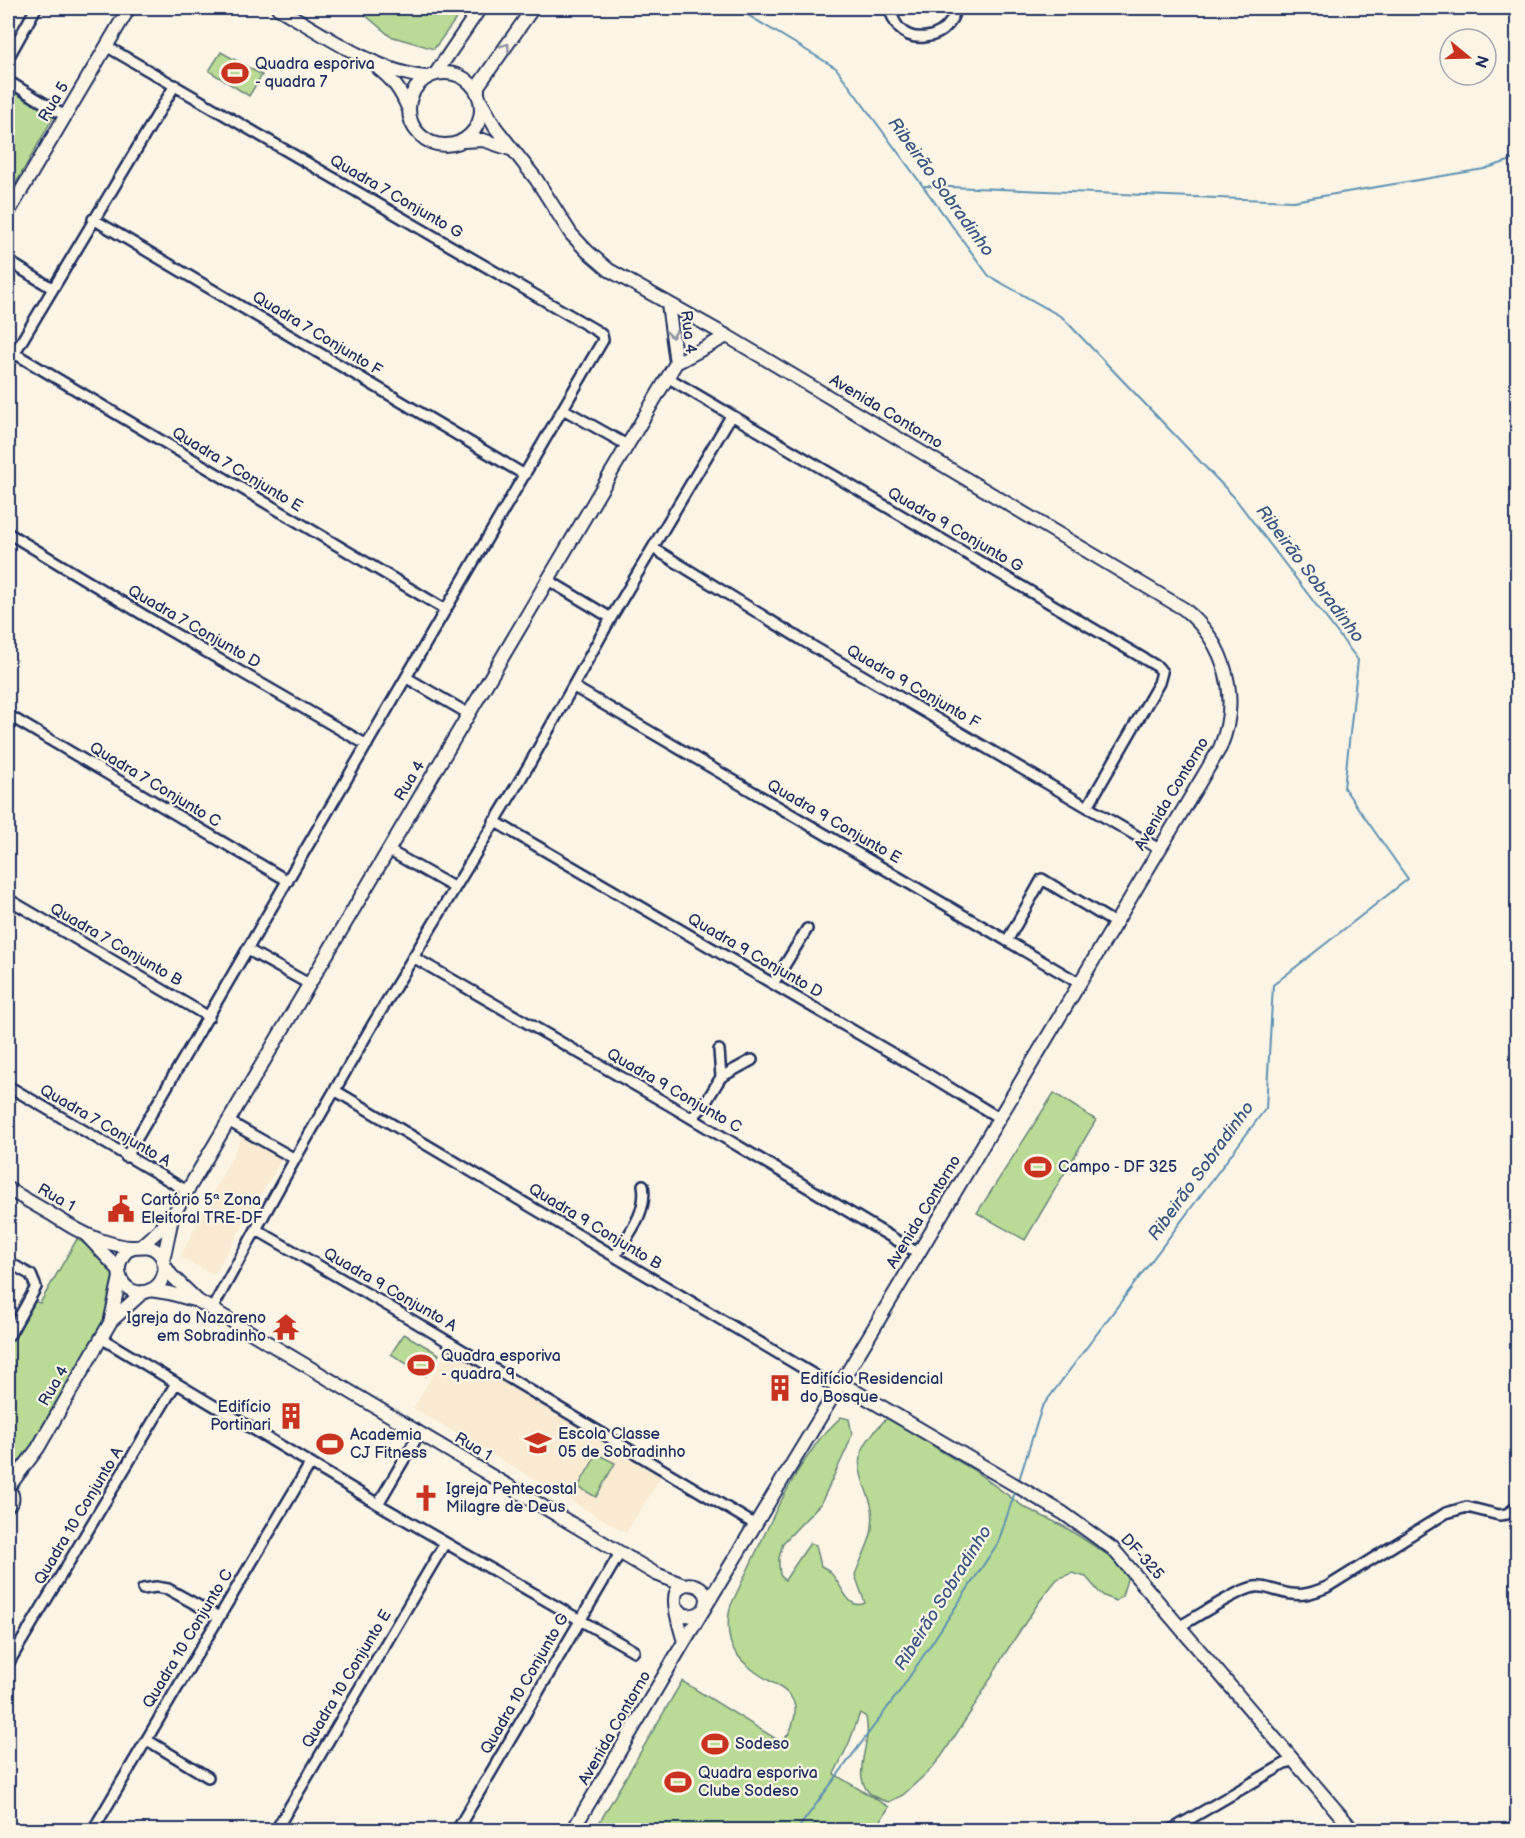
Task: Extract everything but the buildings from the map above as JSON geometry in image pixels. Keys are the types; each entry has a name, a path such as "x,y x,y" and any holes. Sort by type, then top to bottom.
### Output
{"street":[{"path":"8,58 36,8"},
{"name":"Rua 5","path":"8,213 129,8"},
{"path":"278,8 362,56 395,71 412,76 456,73 465,78 479,96"},
{"path":"408,108 417,85 431,75 480,8"},
{"path":"461,142 471,135 478,125 481,112 478,86 533,8"},
{"path":"889,8 895,24 902,32 914,37 927,37 948,25 956,8"},
{"name":"Quadra 7 Conjunto G","path":"106,46 602,335 602,343 563,409"},
{"path":"362,56 394,82 403,96 410,120 425,140 442,145 483,140 514,151"},
{"path":"8,81 65,116"},
{"path":"8,364 175,85"},
{"name":"Avenida Contorno","path":"479,96 495,127 536,179 571,234 609,270 727,336 1189,613 1202,626 1218,649 1228,679 1230,716 1220,748 573,1830"},
{"name":"Quadra 7 Conjunto F","path":"93,219 525,475"},
{"path":"8,261 52,288"},
{"name":"Rua 4","path":"668,304 676,363"},
{"name":"Rua 4","path":"173,1215 667,377 676,363 727,336"},
{"name":"Quadra 7 Conjunto E","path":"14,353 446,610"},
{"name":"Quadra 9 Conjunto G","path":"667,377 1131,650 1162,672 1159,683 1088,806"},
{"path":"126,1157 563,409 627,445"},
{"path":"212,1309 295,1159 529,765 611,618 731,416"},
{"name":"Quadra 7 Conjunto D","path":"8,533 165,628 367,745"},
{"name":"Quadra 9 Conjunto F","path":"653,548 802,640 1159,849"},
{"path":"548,580 611,618"},
{"path":"407,678 469,714"},
{"name":"Quadra 9 Conjunto E","path":"574,687 1079,983"},
{"name":"Quadra 7 Conjunto C","path":"8,715 288,881"},
{"name":"Quadra 9 Conjunto D","path":"494,821 999,1118"},
{"path":"388,850 454,888"},
{"path":"1007,941 1042,879 1115,923"},
{"name":"Quadra 7 Conjunto B","path":"8,899 209,1017"},
{"path":"773,984 807,929"},
{"path":"248,950 309,984"},
{"name":"Quadra 9 Conjunto C","path":"413,957 918,1253"},
{"path":"719,1050 721,1077"},
{"path":"691,1118 703,1107 721,1077 752,1060"},
{"name":"Quadra 7 Conjunto A","path":"8,1086 187,1191"},
{"name":"Quadra 9 Conjunto B","path":"336,1091 839,1386"},
{"path":"228,1121 295,1159"},
{"path":"615,1256 641,1213 644,1203 643,1185"},
{"name":"Rua 1","path":"8,1189 88,1236"},
{"path":"111,1321 122,1256 158,1231 173,1215"},
{"path":"111,1321 147,1291 157,1286 161,1280 173,1215"},
{"name":"Quadra 9 Conjunto A","path":"256,1230 410,1318 756,1525"},
{"path":"88,1236 155,1250 171,1275 198,1301"},
{"path":"88,1236 129,1288 176,1294 198,1301"},
{"path":"8,1262 31,1275 36,1287 8,1336"},
{"name":"Rua 1","path":"198,1301 620,1554 656,1574 691,1585"},
{"name":"Rua 4","path":"9,1495 111,1321"},
{"path":"101,1338 378,1504 634,1651"},
{"name":"Quadra 10 Conjunto A","path":"8,1664 176,1383"},
{"name":"DF-325","path":"839,1386 1083,1526 1113,1548 1353,1830"},
{"path":"378,1504 419,1434"},
{"name":"Quadra 10 Conjunto C","path":"93,1830 310,1464"},
{"path":"1180,1626 1254,1587 1268,1587 1295,1595 1310,1594 1327,1587 1455,1509 1467,1507 1499,1515 1507,1514 1518,1506"},
{"name":"Quadra 10 Conjunto E","path":"276,1830 445,1543"},
{"name":"Quadra 10 Conjunto G","path":"457,1830 620,1554"},
{"path":"684,1642 675,1604 677,1591 727,1572"},
{"name":"Rua 1","path":"656,1574 675,1604"},
{"path":"675,1604 684,1614 690,1616 704,1609 705,1592 691,1585"},
{"path":"143,1589 156,1587 168,1589 219,1617"},
{"path":"147,1740 208,1778"},
{"path":"1171,1830 1293,1759"}],"shaded area":[{"path":"243,1135 283,1157 214,1275 180,1257"},
{"name":"Escola Classe 05 de Sobradinho","path":"449,1349 661,1477 626,1533 413,1408"}],"green space":[{"path":"357,8 464,8 434,49 390,36"},
{"name":"Quadra esporiva - quadra 7","path":"221,52 262,75 249,96 209,71"},
{"path":"8,88 54,116 8,197"},
{"name":"Campo - DF 325","path":"1054,1093 1096,1120 1025,1240 977,1213"},
{"path":"77,1239 97,1251 116,1276 111,1316 23,1462 8,1481 8,1347 33,1301 40,1303"},
{"name":"Quadra esporiva - quadra 9","path":"404,1334 439,1354 426,1376 391,1354"},
{"path":"889,1416 972,1469 1024,1507 1065,1527 1114,1559 1128,1576 1122,1596 1116,1601 1104,1596 1086,1577 1072,1573 1057,1579 1004,1655 974,1707 941,1757 903,1795 889,1802 875,1797 864,1785 862,1769 867,1728 866,1717 860,1713 834,1774 889,1807 875,1830 595,1830 682,1681 781,1742 790,1731 795,1712 790,1696 750,1668 734,1650 728,1628 731,1605 778,1506 799,1469 821,1437 841,1417 849,1419 852,1434 847,1448 821,1503 783,1543 779,1558 780,1575 785,1580 810,1543 816,1545 821,1566 834,1577 847,1598 858,1605 865,1603 855,1575 870,1538 873,1515 859,1463 868,1440"},
{"path":"597,1454 615,1463 596,1497 578,1487"}],"waterway":[{"name":"Ribeirão Sobradinho","path":"736,8 836,68 989,276 1062,317 1234,497 1358,660 1344,788 1408,879 1273,985 1266,1108 1042,1407 1019,1480"},
{"path":"925,186 1293,201 1484,169 1518,158"},
{"name":"Ribeirão Sobradinho","path":"797,1830 902,1688 998,1543 1015,1492"}],"place":[{"name":"Quadra esporiva - quadra 7","path":"235,73"},
{"name":"Campo - DF 325","path":"1038,1167"},
{"name":"Cartório 5ª Zona Eleitoral TRE-DF","path":"121,1209"},
{"name":"Igreja do Nazareno em Sobradinho","path":"286,1327"},
{"name":"Quadra esporiva - quadra 9","path":"421,1365"},
{"name":"Edifício Residencial do Bosque","path":"780,1388"},
{"name":"Edifício Portinari","path":"291,1416"},
{"name":"Escola Classe 05 de Sobradinho","path":"538,1443"},
{"name":"Academia CJ Fitness","path":"330,1444"},
{"name":"Igreja Pentecostal Milagre de Deus","path":"426,1498"},
{"name":"Sodeso","path":"715,1744"},
{"name":"Quadra esporiva Clube Sodeso","path":"678,1782"}]}
